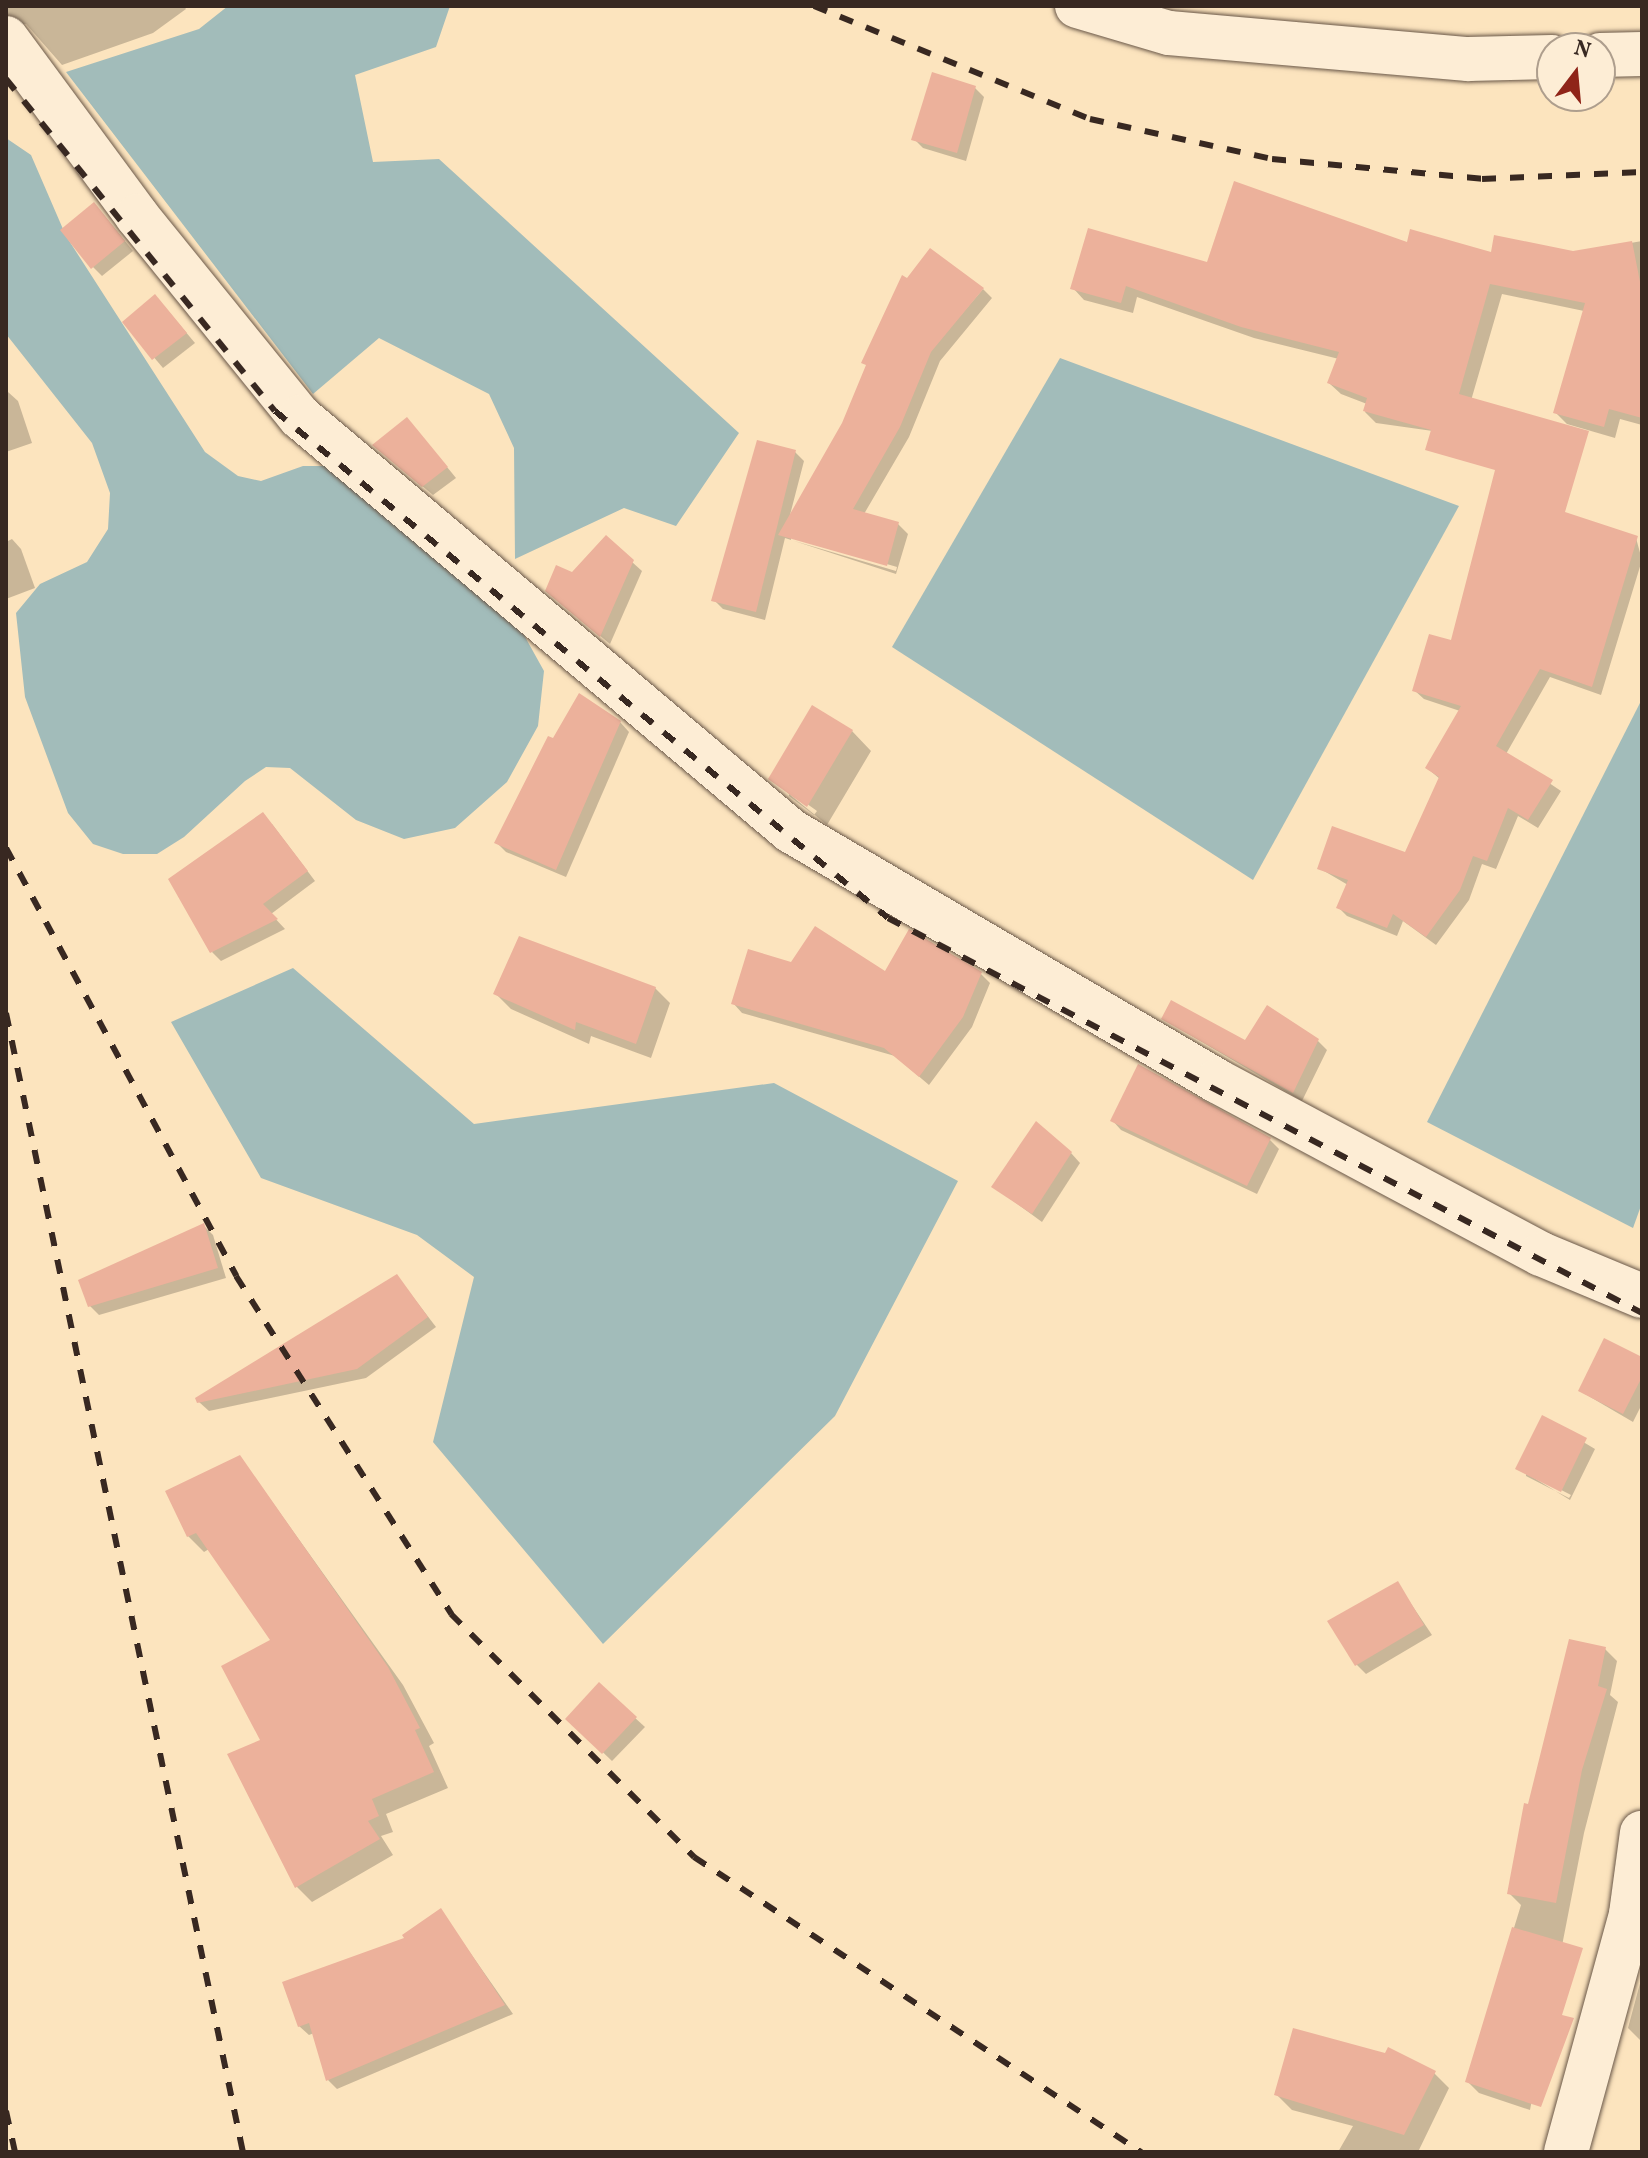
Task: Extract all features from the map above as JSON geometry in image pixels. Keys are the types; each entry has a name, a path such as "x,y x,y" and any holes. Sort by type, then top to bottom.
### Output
{"street":[{"path":"1077,6 1169,33 1468,59 1536,57"},
{"path":"6,38 137,216 300,417 791,831 1217,1081 1541,1254 1642,1296"},
{"path":"1616,55 1642,54"},
{"path":"1566,2152 1631,1914 1642,1833"}],"water":[{"path":"228,6 450,6 436,47 355,75 373,162 439,159 739,433 676,526 624,508 515,559 514,448 489,394 379,338 313,394 66,72 199,29"},
{"path":"6,138 31,155 66,236 205,452 238,476 261,481 303,466 328,466 524,635 544,671 538,726 507,782 455,828 404,839 356,820 290,768 266,767 245,781 184,837 157,854 123,854 93,844 68,813 25,697 16,613 40,584 87,562 108,529 110,493 92,443 6,334"},
{"path":"1060,358 1459,506 1253,880 892,647"},
{"path":"1642,699 1642,1203 1633,1228 1427,1122"},
{"path":"293,968 474,1124 774,1083 958,1181 835,1416 603,1644 433,1442 474,1277 417,1235 261,1178 171,1022"}],"building":[{"path":"932,72 976,86 957,153 911,140"},
{"path":"1234,181 1407,242 1410,229 1491,252 1494,235 1573,251 1632,241 1642,292 1642,418 1609,409 1604,427 1553,413 1585,303 1490,284 1459,394 1589,431 1565,512 1638,536 1592,687 1540,669 1496,746 1553,780 1528,820 1508,808 1487,861 1473,856 1460,890 1426,937 1393,914 1387,928 1336,908 1348,880 1317,869 1332,826 1405,852 1439,777 1425,768 1461,706 1412,691 1429,634 1451,640 1495,470 1425,450 1431,430 1363,411 1367,398 1327,383 1339,352 1241,327 1126,286 1121,303 1070,289 1088,228 1207,262"},
{"path":"94,202 125,241 91,269 60,230"},
{"path":"930,248 984,288 931,352 900,427 853,509 899,522 887,566 778,535 842,423 866,365 861,363 902,275 907,278"},
{"path":"155,294 187,333 152,360 122,322"},
{"path":"407,417 448,467 422,487 372,445"},
{"path":"757,440 796,450 756,612 711,601"},
{"path":"606,535 634,560 600,637 545,591 556,565 572,572"},
{"path":"579,693 621,721 556,870 494,843 548,736 553,738"},
{"path":"812,705 853,730 807,807 768,779"},
{"path":"263,812 308,871 263,904 278,919 210,953 168,879"},
{"path":"815,926 885,971 909,929 982,972 963,1017 919,1077 884,1048 731,1004 748,949 791,962"},
{"path":"519,936 656,987 636,1044 576,1022 575,1030 493,994"},
{"path":"1171,1000 1245,1040 1267,1005 1319,1039 1293,1093 1161,1019"},
{"path":"1138,1064 1271,1138 1247,1186 1110,1121"},
{"path":"1036,1121 1072,1152 1032,1214 991,1187"},
{"path":"204,1223 218,1268 88,1307 78,1280"},
{"path":"397,1274 428,1317 357,1369 197,1403 195,1398"},
{"path":"1604,1338 1642,1357 1642,1377 1623,1414 1578,1391"},
{"path":"1542,1415 1587,1438 1561,1492 1515,1469"},
{"path":"240,1455 388,1667 420,1728 415,1730 434,1772 372,1799 379,1816 368,1821 380,1839 295,1888 227,1754 260,1740 221,1666 270,1640 196,1533 187,1537 165,1491"},
{"path":"1398,1581 1424,1625 1355,1666 1327,1621"},
{"path":"1569,1639 1606,1647 1598,1686 1607,1689 1582,1770 1556,1903 1507,1894 1524,1803 1528,1804"},
{"path":"599,1682 637,1717 602,1754 565,1719"},
{"path":"441,1908 505,2005 326,2081 309,2023 298,2027 282,1982 404,1938 402,1935"},
{"path":"1512,1927 1583,1948 1562,2015 1574,2018 1541,2107 1465,2082"},
{"path":"1293,2028 1385,2053 1388,2047 1436,2071 1404,2135 1274,2095"}],"railway":[{"path":"814,6 1090,119 1272,159 1482,179 1642,172"},
{"path":"6,79 275,411 888,918 1642,1313"},
{"path":"6,848 236,1276 451,1614 694,1857 1141,2152"},
{"path":"6,1013 243,2152"},
{"path":"6,2111 15,2152"}]}
